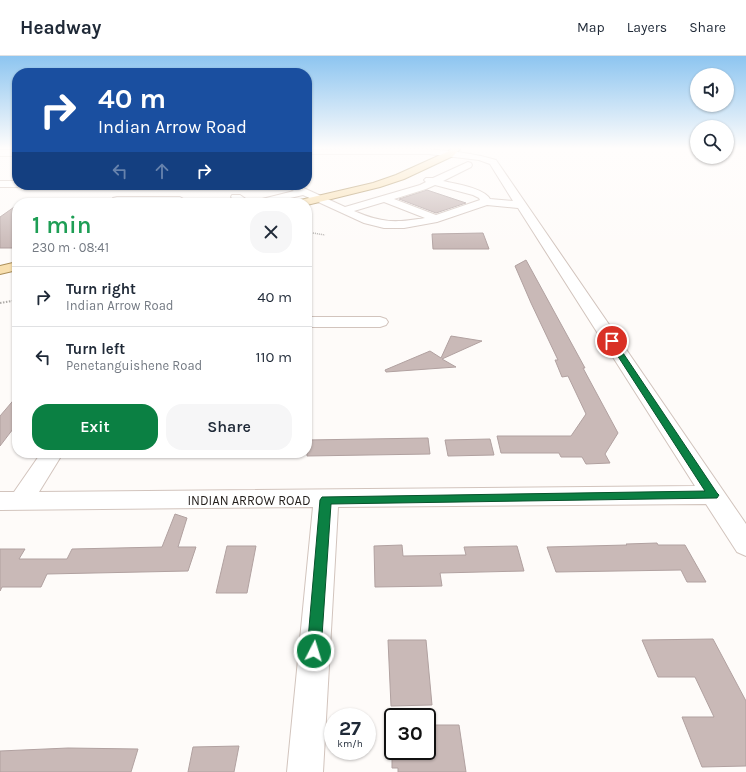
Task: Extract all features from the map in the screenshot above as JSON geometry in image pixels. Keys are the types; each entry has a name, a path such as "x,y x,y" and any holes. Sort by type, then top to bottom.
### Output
{"main road":[{"path":"312,200 386,181"},
{"path":"0,270 12,267"}],"street":[{"path":"507,181 746,545"},
{"path":"345,210 423,187 435,182 477,193 483,196 482,203"},
{"path":"0,184 12,184"},
{"path":"423,187 482,203 523,205"},
{"path":"300,190 368,220 384,225 404,225 437,219 482,203"},
{"path":"277,198 305,192"},
{"path":"383,198 437,219"},
{"path":"312,322 380,322"},
{"path":"10,501 48,458"},
{"name":"INDIAN ARROW ROAD","path":"10,501 326,500 714,495"},
{"path":"304,772 326,500"}],"path":[{"path":"312,233 324,235"},
{"path":"0,303 12,301"}],"building":[{"path":"427,190 466,203 436,213 399,199"},
{"path":"12,209 12,248 0,248 0,217"},
{"path":"483,233 489,249 433,249 432,234"},
{"path":"526,260 585,368 583,368 618,433 605,454 610,463 586,464 582,457 561,457 559,453 501,453 497,436 571,436 586,414 568,376 562,377 555,360 558,360 515,266"},
{"path":"451,336 482,341 442,359 456,367 386,372 385,370 430,351 441,358"},
{"path":"12,402 12,430 0,446 0,416"},
{"path":"428,438 430,454 312,456 312,440"},
{"path":"490,439 494,455 448,456 445,440"},
{"path":"175,514 187,518 178,547 196,547 188,571 47,574 41,587 2,587 0,591 0,549 25,549 19,559 67,559 72,549 162,547"},
{"path":"657,543 658,545 685,545 706,582 687,582 681,570 556,572 547,547 627,545 626,544"},
{"path":"402,545 403,556 466,555 464,547 517,546 524,571 440,573 442,586 375,587 374,546"},
{"path":"227,546 256,546 247,593 216,593"},
{"path":"713,639 746,701 746,766 702,767 682,717 714,717 695,677 658,677 642,640"},
{"path":"388,640 426,640 432,705 391,706"},
{"path":"436,725 459,725 466,772 398,772 398,768 392,768 392,760 436,760"},
{"path":"239,746 234,772 188,772 193,747"},
{"path":"68,748 138,749 131,772 0,772 0,751"}],"route":[{"path":"314,651 326,500 714,495 612,341"}]}
